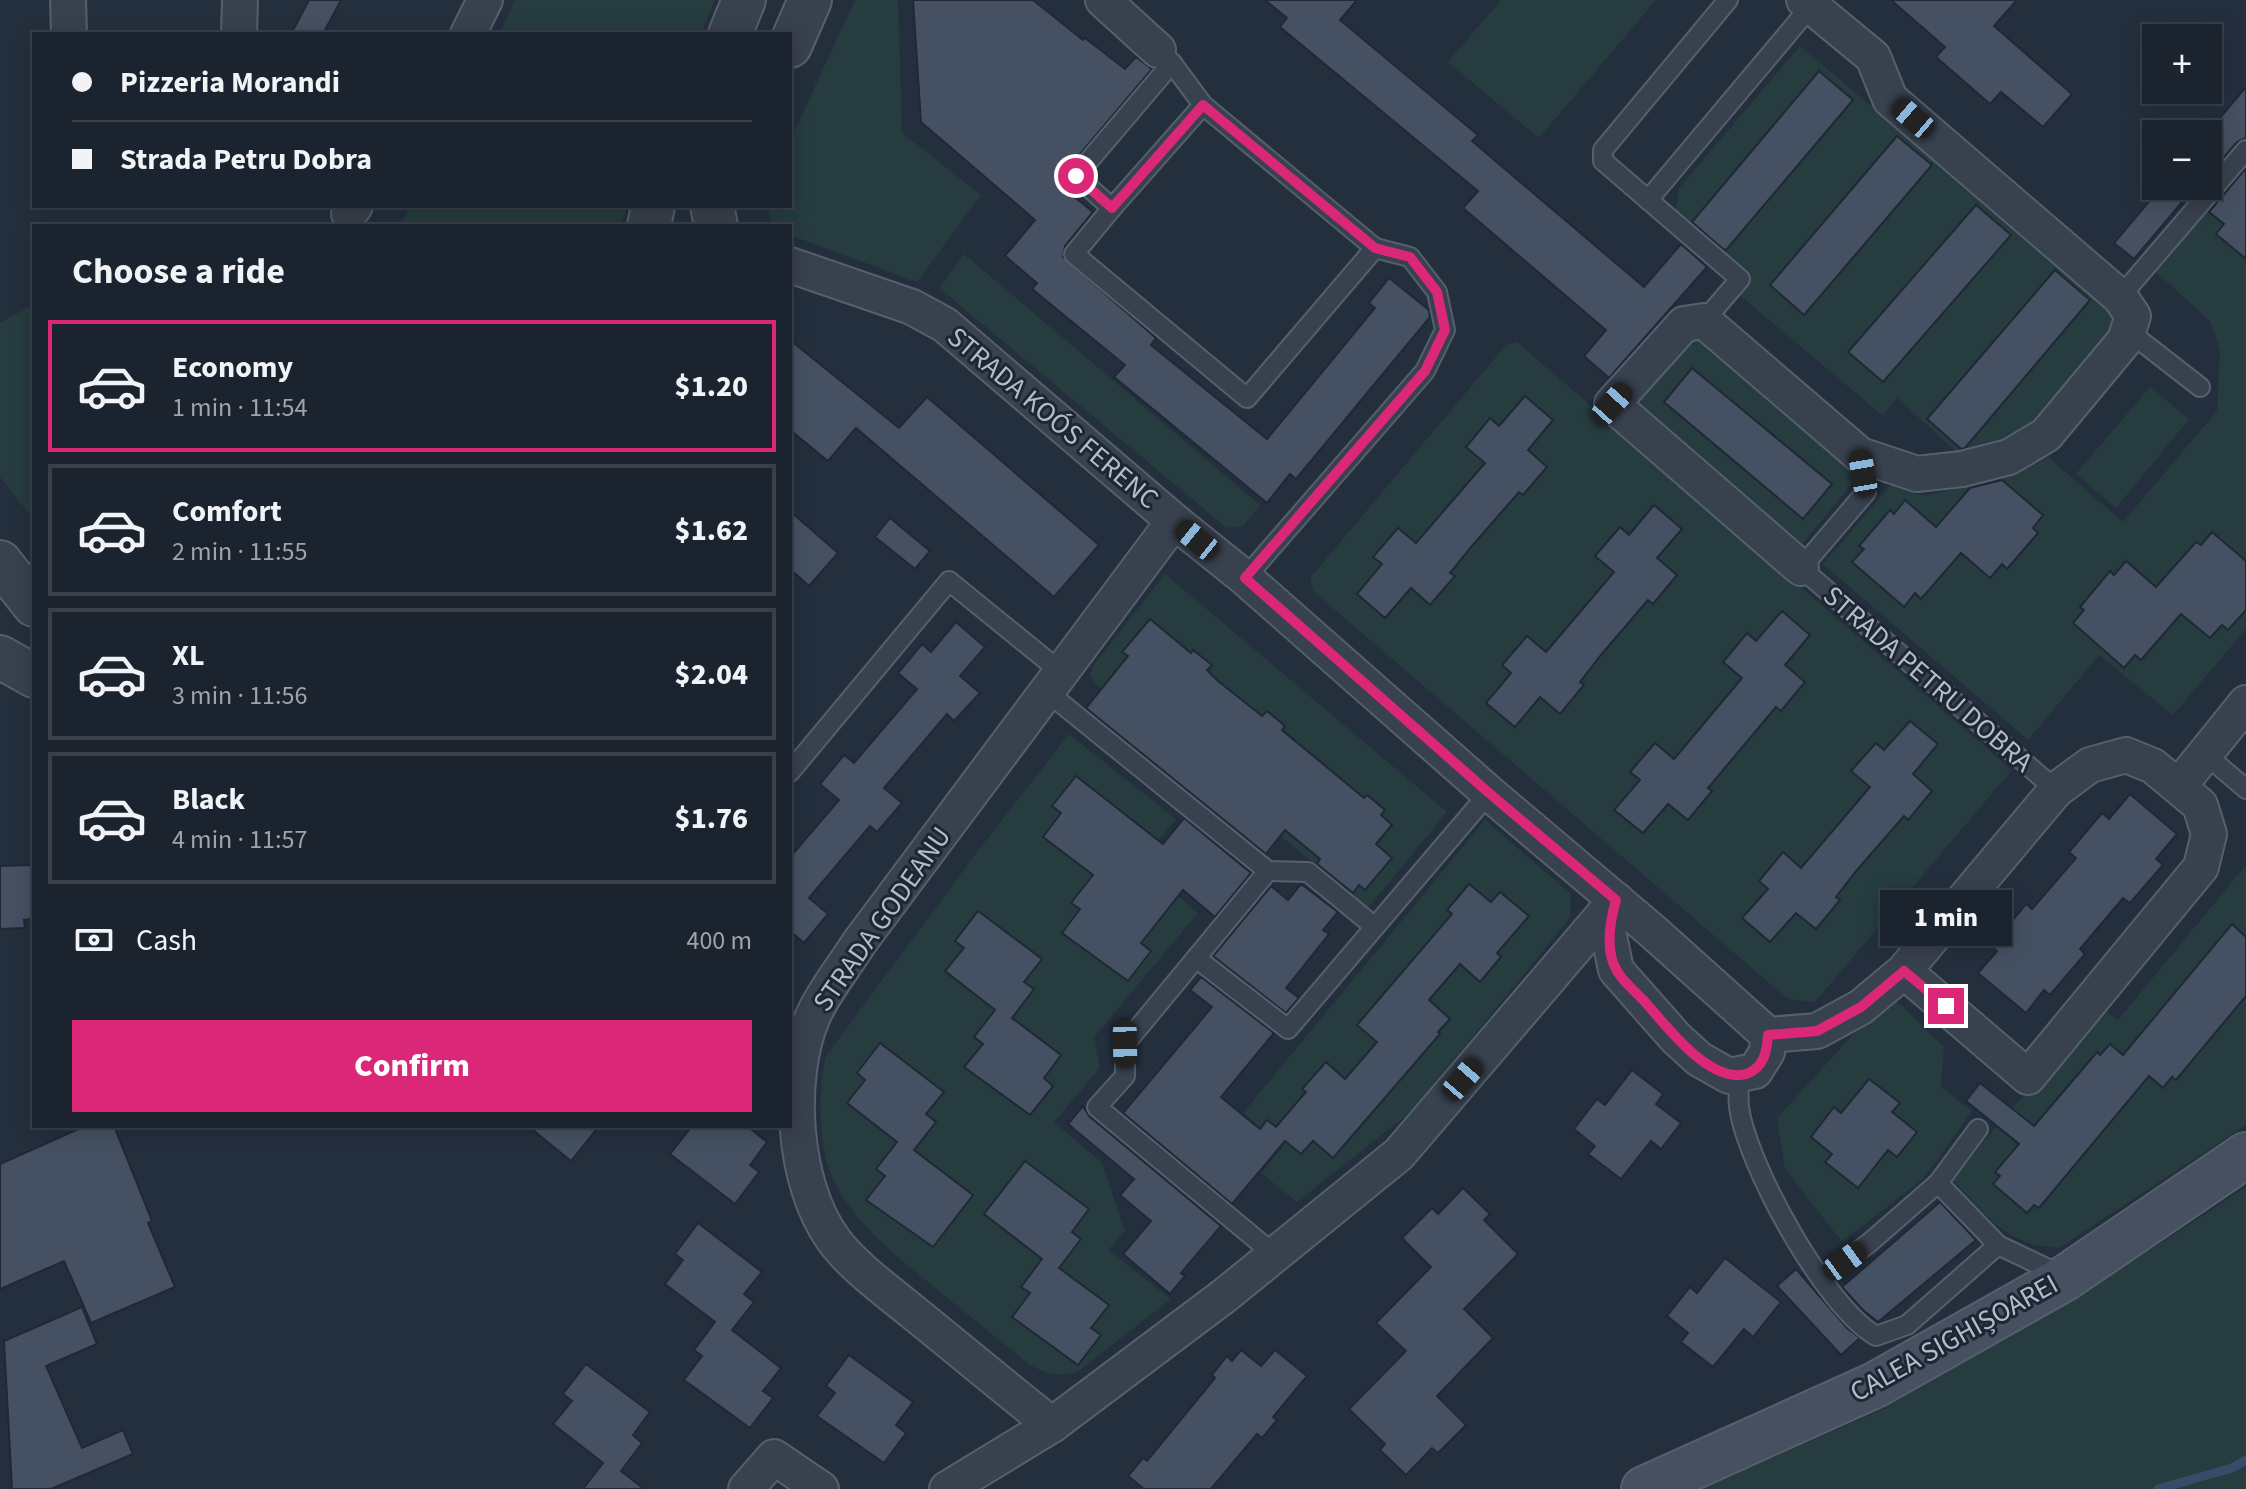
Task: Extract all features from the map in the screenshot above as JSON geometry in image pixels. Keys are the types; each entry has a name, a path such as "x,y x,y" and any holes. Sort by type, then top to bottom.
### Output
{"main road":[{"name":"CALEA SIGHIȘOAREI","path":"1644,1489 1875,1385 2065,1278 2246,1155"}],"street":[{"path":"68,0 69,32"},
{"path":"239,32 240,0"},
{"path":"469,32 485,0"},
{"path":"731,32 744,0"},
{"path":"792,41 810,0"},
{"path":"1103,0 1165,56"},
{"path":"1704,321 1860,455 1917,474 1962,469 2009,457 2046,435 2125,340 2133,316 2120,297 1890,99 1873,57 1807,3"},
{"name":"STRADA KOÓS FERENC","path":"792,266 912,307 945,325 1245,578 1768,1035"},
{"name":"STRADA PETRU DOBRA","path":"1704,321 1684,324 1612,404 1801,568"},
{"name":"STRADA GODEANU","path":"1052,1425 878,1283 834,1241 815,1208 806,1173 798,1129 795,1069 814,1014 859,943 1174,521"},
{"path":"0,562 32,602"},
{"path":"0,598 32,615"},
{"path":"0,657 32,675"},
{"path":"0,680 32,687"},
{"path":"2179,786 2246,703"},
{"name":"STRADA PETRU DOBRA","path":"1768,1035 1817,1031 1861,1007 1904,971 2056,790 2090,765 2126,755 2153,766 2200,805 2209,834 2201,867 2028,1077 1904,971"},
{"path":"1616,900 1608,931 1616,970 1676,1038 1699,1059 1729,1076 1755,1071 1767,1052 1768,1035"},
{"path":"947,1489 1052,1425 1275,1255 1399,1154 1616,900"},
{"path":"746,1489 774,1457 821,1489"}],"lane":[{"name":"STRADA PETRU DOBRA","path":"1704,321 1740,279 1603,161 1603,150 1728,0"},
{"path":"1648,200 1807,3"},
{"path":"1112,208 1076,176 1165,56 1203,105 1375,248 1410,257 1437,292 1445,330 1425,371 1245,578"},
{"path":"1203,105 1074,254 1247,398 1375,248"},
{"path":"2120,297 2246,150"},
{"path":"2128,331 2200,387"},
{"name":"STRADA PETRU DOBRA","path":"1860,455 1866,492 1801,568 2056,790"},
{"path":"792,770 949,581 1060,673 1268,871 1308,872 1375,927"},
{"path":"2205,754 2246,789"},
{"path":"1196,958 1288,1029 1489,793"},
{"path":"1268,871 1125,1044 1125,1076 1097,1107 1275,1255"},
{"path":"1738,1076 1739,1108 1755,1160 1777,1208 1821,1278 1863,1328 1876,1336 1907,1325 1998,1245"},
{"path":"1821,1278 1868,1244 1938,1183 1978,1129"},
{"path":"1938,1183 1998,1245 2065,1278"}],"green space":[{"path":"515,0 715,0 702,32 501,32"},
{"path":"855,0 898,0 902,133 981,195 917,282 792,236 792,224 772,224 768,208 792,208 792,137"},
{"path":"1501,0 1656,0 1539,138 1448,62"},
{"path":"1800,46 2118,315 2118,326 2031,433 1957,452 1897,398 1883,416 1736,292 1751,275 1675,214 1679,188"},
{"path":"2246,162 2246,629 2173,715 2099,655 2028,740 1823,564 1891,485 1925,496 2016,475 2048,457 2123,522 2217,411 2220,350 2210,321 2155,271 2214,200 2222,200 2222,191"},
{"path":"411,208 627,208 621,224 399,224"},
{"path":"964,254 1260,505 1243,526 1227,528 939,288"},
{"path":"32,305 32,517 0,477 0,323"},
{"path":"1709,337 1853,457 1853,483 1798,549 1632,409 1691,338"},
{"path":"1517,342 2012,770 1815,1002 1788,999 1313,591 1310,578 1506,345"},
{"path":"2150,387 2189,419 2116,508 2076,474"},
{"path":"1165,574 1447,812 1368,908 1096,684 1090,675 1093,666"},
{"path":"1069,734 1176,819 1140,863 1198,913 1094,1037 1100,1068 1054,1122 1102,1163 1125,1231 1108,1250 1171,1299 1077,1372 1058,1374 1030,1365 909,1267 865,1226 842,1195 827,1164 821,1100 826,1056"},
{"path":"1485,820 1571,894 1570,918 1412,1111 1297,1202 1261,1173 1283,1147 1243,1113"},
{"path":"2246,865 2246,1125 2059,1248 2041,1246 2011,1235 1987,1216 1952,1179 2099,1007 2118,1020"},
{"path":"1890,994 1944,1047 1941,1087 1972,1111 1924,1178 1842,1242 1785,1169 1777,1118"},
{"path":"2246,1187 2246,1489 1702,1489 1883,1409 2163,1242"}],"building":[{"path":"309,0 341,0 324,32 292,32"},
{"path":"913,0 1033,0 1125,69 1136,57 1152,69 1064,173 1065,181 1061,186 1093,212 1065,246 1063,257 1156,338 1151,345 1267,439 1375,308 1369,303 1389,278 1429,310 1430,317 1296,479 1290,474 1267,503 1114,377 1125,365 1032,289 1037,283 1005,256 1035,220 921,122"},
{"path":"1265,0 1357,0 1340,20 1478,135 1472,141 1644,287 1681,244 1707,267 1609,378 1584,356 1606,330 1463,208 1478,191 1280,27 1287,18"},
{"path":"1891,0 2017,0 1994,26 2072,94 2043,127 2001,92 1990,104 1936,57 1945,47"},
{"path":"1819,71 1853,100 1726,250 1723,249 1692,222"},
{"path":"2246,87 2246,138 2237,142 2222,160 2222,120 2218,120"},
{"path":"1897,136 1932,165 1804,315 1770,285"},
{"path":"2246,168 2246,259 2216,234 2224,224 2209,212"},
{"path":"2150,200 2184,200 2134,259 2114,243"},
{"path":"1976,205 2011,235 1883,382 1848,352"},
{"path":"2055,270 2090,300 1961,449 1927,419"},
{"path":"792,342 899,428 927,397 1099,545 1054,597 856,428 828,461 792,432"},
{"path":"1692,368 1832,484 1803,519 1664,402"},
{"path":"1525,396 1553,420 1528,450 1547,467 1523,495 1519,492 1472,546 1450,573 1455,576 1430,605 1411,588 1385,618 1357,594 1382,564 1373,557 1398,528 1416,543 1485,463 1466,447 1490,418 1499,426"},
{"path":"2002,480 2043,515 2033,528 2038,533 2007,569 2002,564 1990,578 1961,553 1921,599 1915,593 1904,607 1852,562 1864,549 1859,546 1890,510 1894,514 1905,500 1936,527 1970,488"},
{"path":"1654,505 1682,529 1657,558 1677,575 1653,604 1648,600 1601,655 1580,682 1584,685 1560,714 1540,697 1515,727 1486,703 1511,673 1502,665 1527,636 1546,652 1614,572 1595,556 1620,527 1629,535"},
{"path":"792,513 838,553 809,586 792,571"},
{"path":"890,518 930,551 915,569 875,537"},
{"path":"2212,532 2246,561 2246,610 2228,630 2222,625 2210,638 2181,614 2141,660 2135,655 2124,668 2073,623 2084,610 2080,607 2110,571 2114,575 2126,561 2156,587 2196,542 2201,545"},
{"path":"1782,611 1810,635 1785,665 1805,682 1781,711 1776,707 1708,788 1712,791 1688,820 1668,804 1643,833 1614,810 1640,780 1630,772 1655,743 1674,759 1742,678 1723,662 1747,633 1756,641"},
{"path":"1150,619 1191,653 1193,650 1212,665 1207,670 1218,681 1262,716 1267,711 1285,726 1282,730 1364,798 1367,795 1385,810 1381,815 1392,825 1376,844 1392,858 1365,890 1359,885 1353,893 1317,864 1320,859 1285,830 1266,854 1086,708 1128,656 1122,652"},
{"path":"956,622 985,647 960,676 980,693 954,721 947,714 884,788 902,803 877,832 870,826 809,898 828,914 804,943 792,933 792,855 839,800 820,784 844,755 854,763 917,689 898,673 922,644 931,652"},
{"path":"1910,721 1938,744 1913,774 1932,791 1908,820 1904,816 1857,870 1836,897 1840,900 1816,929 1796,913 1770,942 1742,918 1768,889 1759,881 1783,852 1801,868 1870,787 1851,771 1876,743 1884,750"},
{"path":"1076,776 1163,844 1184,818 1251,873 1215,917 1183,890 1141,943 1151,951 1128,981 1062,933 1080,909 1071,903 1093,875 1043,837 1061,813 1052,806"},
{"path":"2130,794 2177,834 2156,859 2163,865 2130,903 2123,898 2080,949 2085,954 2050,995 2044,990 2026,1013 1978,973 1997,951 1991,946 2026,904 2032,909 2076,858 2069,852 2102,813 2109,819"},
{"path":"31,865 32,919 24,920 25,928 0,929 0,866"},
{"path":"1301,884 1338,912 1323,930 1329,934 1286,988 1299,998 1286,1013 1213,956 1271,886 1288,900"},
{"path":"1469,884 1491,902 1500,892 1529,916 1497,953 1501,957 1480,982 1460,964 1429,1000 1450,1019 1333,1158 1313,1141 1301,1154 1285,1141 1232,1204 1123,1113 1212,1007 1190,990 1201,977 1274,1033 1221,1097 1260,1129 1267,1120 1276,1127 1306,1092 1302,1089 1326,1062 1345,1079 1377,1042 1357,1025 1452,914 1447,910"},
{"path":"978,911 1042,959 1024,982 1034,989 1012,1018 1061,1055 1044,1078 1053,1086 1030,1115 964,1067 983,1044 974,1037 995,1010 945,971 964,948 955,941"},
{"path":"2232,924 2246,937 2246,996 2176,1080 2172,1077 2163,1088 2149,1076 2039,1208 2034,1205 2027,1213 1993,1184 2000,1176 1995,1172 2019,1144 1966,1101 1980,1083 2034,1126 2097,1052 2100,1055 2110,1044 2123,1055"},
{"path":"880,1043 944,1092 926,1114 936,1122 914,1150 973,1195 933,1247 866,1200 885,1176 876,1169 897,1142 847,1103 865,1080 857,1073"},
{"path":"1632,1070 1663,1094 1656,1104 1681,1123 1661,1149 1651,1141 1621,1179 1588,1154 1595,1146 1574,1129 1597,1099 1605,1105"},
{"path":"1869,1079 1900,1103 1892,1112 1917,1132 1897,1157 1888,1150 1858,1188 1825,1162 1832,1154 1811,1137 1834,1107 1841,1113"},
{"path":"1083,1106 1089,1116 1221,1226 1181,1273 1185,1276 1170,1294 1123,1254 1151,1221 1120,1195 1134,1179 1068,1124"},
{"path":"81,1128 115,1128 152,1221 148,1223 175,1287 91,1323 64,1261 0,1289 0,1164"},
{"path":"530,1128 597,1128 571,1161"},
{"path":"690,1128 750,1128 767,1142 750,1165 759,1172 735,1204 670,1154"},
{"path":"1025,1161 1089,1209 1072,1232 1081,1239 1059,1268 1109,1305 1091,1328 1101,1335 1078,1365 1012,1317 1030,1293 1021,1287 1042,1259 984,1214"},
{"path":"1463,1188 1490,1214 1484,1220 1518,1254 1464,1309 1493,1338 1437,1396 1466,1425 1438,1453 1432,1448 1406,1475 1380,1450 1385,1444 1349,1409 1406,1351 1376,1323 1431,1267 1402,1238 1432,1208 1438,1214"},
{"path":"1940,1202 1976,1240 1878,1322 1842,1287"},
{"path":"698,1223 762,1272 744,1294 754,1302 732,1330 781,1368 763,1391 773,1398 750,1428 684,1380 702,1356 694,1350 715,1322 665,1284 683,1260 675,1254"},
{"path":"1725,1258 1781,1302 1753,1337 1744,1329 1713,1367 1681,1342 1688,1333 1667,1316 1690,1287 1697,1293"},
{"path":"1796,1269 1847,1328 1860,1338 1841,1355 1777,1286"},
{"path":"82,1307 97,1344 46,1366 82,1448 123,1430 133,1454 51,1489 12,1489 4,1341"},
{"path":"1241,1350 1261,1366 1275,1350 1307,1376 1273,1417 1277,1420 1262,1438 1257,1434 1211,1489 1144,1489 1128,1476 1143,1458 1147,1461 1215,1378 1212,1375 1227,1356 1232,1361"},
{"path":"849,1355 913,1402 896,1425 906,1433 884,1463 817,1416 835,1393 826,1386"},
{"path":"586,1364 650,1412 633,1435 642,1443 621,1471 644,1489 583,1489 603,1463 553,1424 572,1401 563,1394"}],"waterway":[{"path":"2158,1489 2232,1468 2246,1460"}],"route":[{"path":"1076,176 1112,208 1203,105 1375,248 1410,257 1437,292 1445,330 1425,371 1245,578 1489,793 1616,900 1608,931 1616,970 1676,1038 1699,1059 1729,1076 1738,1076 1755,1071 1767,1052 1768,1035 1817,1031 1861,1007 1904,971 1946,1006"}]}
